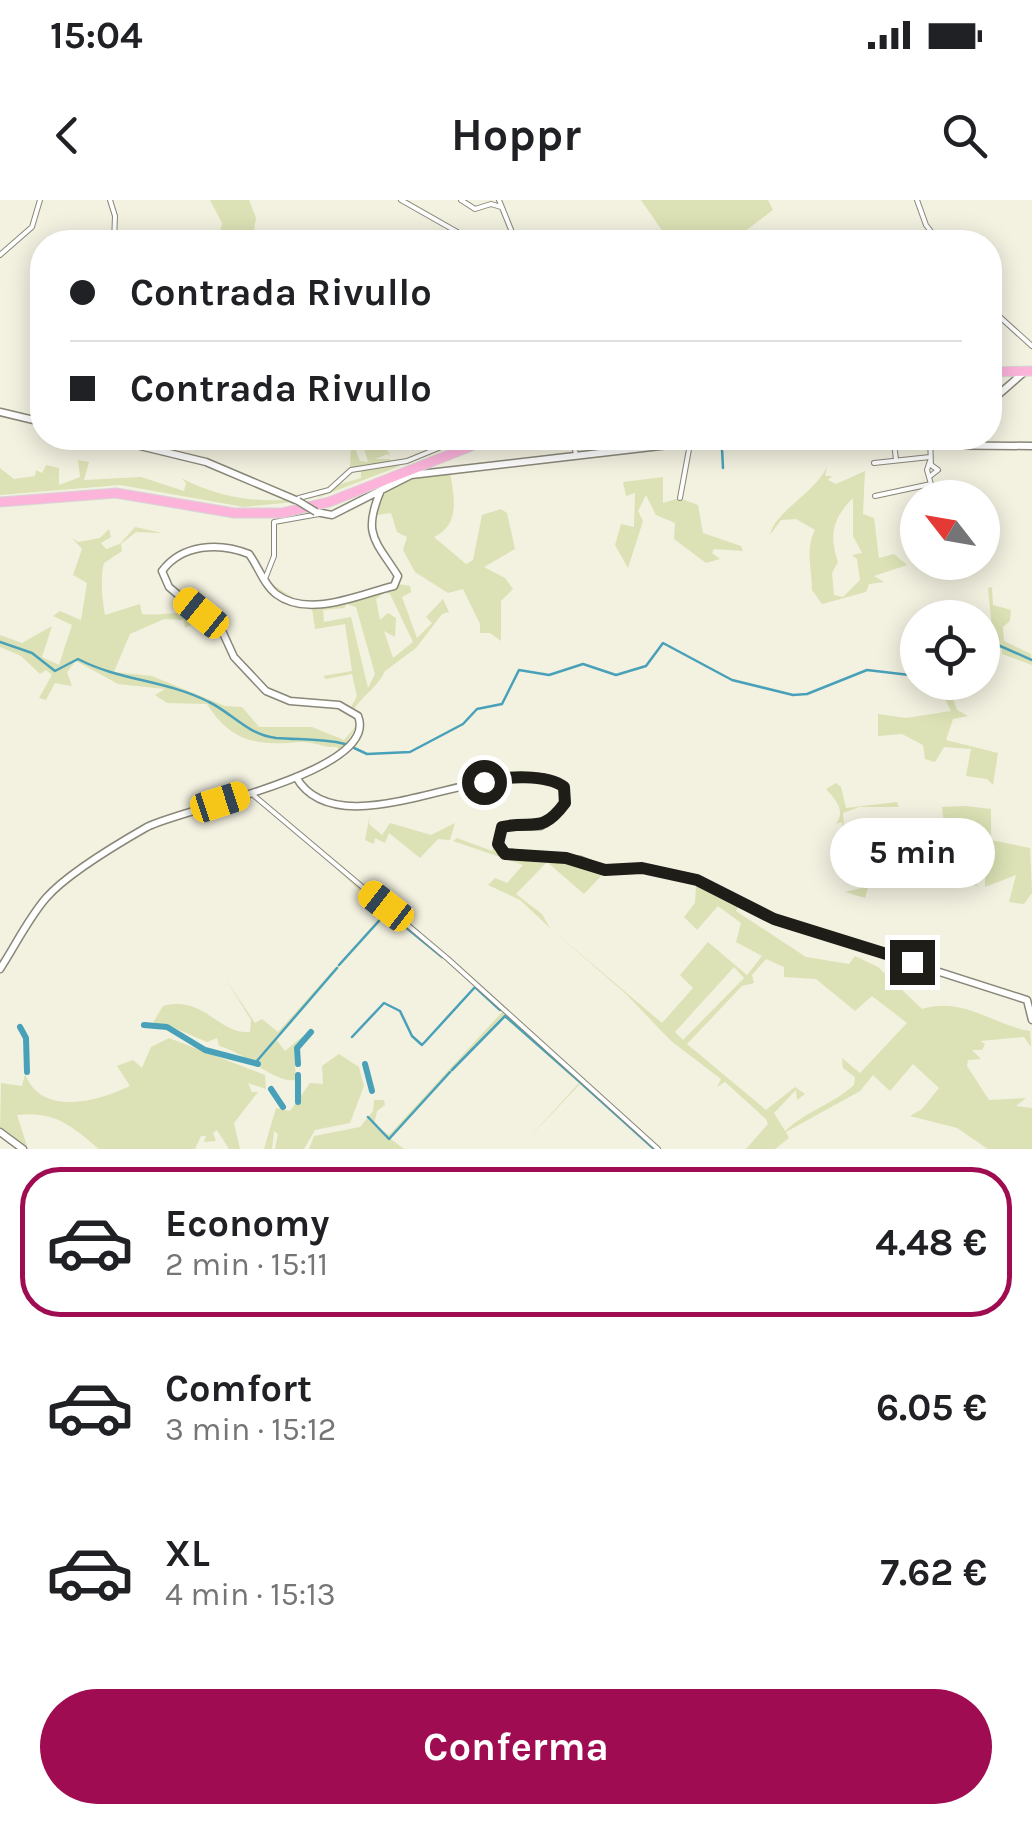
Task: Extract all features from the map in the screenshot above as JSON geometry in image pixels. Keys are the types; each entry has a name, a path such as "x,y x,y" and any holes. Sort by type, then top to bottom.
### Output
{"highway":[{"path":"1002,370 1029,370"},
{"path":"0,500 128,490 230,509 276,510 327,499 452,450"},
{"path":"0,500 116,492 234,513 282,513 329,502 461,450"}],"street":[{"path":"0,255 32,227 40,200"},
{"path":"110,200 114,230"},
{"path":"400,200 454,230"},
{"path":"460,200 475,208 492,204 502,208"},
{"path":"499,200 511,230"},
{"path":"918,200 928,230"},
{"path":"1002,319 1032,346"},
{"path":"1002,392 1029,370"},
{"path":"0,412 30,419"},
{"path":"1002,443 1032,446"},
{"path":"166,450 206,462 317,513"},
{"path":"279,494 309,499 328,490 351,470 407,460 432,450"},
{"path":"575,450 576,456"},
{"path":"265,580 274,556 274,522 317,513 332,514 425,472 629,450"},
{"path":"680,498 689,450"},
{"path":"881,450 881,454"},
{"path":"894,450 896,460"},
{"path":"875,496 931,484 930,450"},
{"path":"874,463 930,459"},
{"path":"929,477 938,470 930,459"},
{"path":"0,969 44,901 58,887 145,828 296,778 331,764 344,751 360,725 358,716 340,704 290,701 266,691 234,658 223,633 169,587 162,572 185,550 226,548 250,554 276,594 298,602 346,601 395,585 398,576 378,551 371,530 381,490"},
{"path":"296,778 310,794 356,807 396,803 496,778 556,781 564,787 563,806 541,826 502,827 498,844 501,852 580,860 605,870 652,870 697,880 774,919 1030,1001 1032,1020"},
{"path":"251,795 448,959 658,1149"},
{"path":"0,1132 23,1149"}],"green space":[{"path":"210,200 249,200 256,218 254,230 221,230 222,223"},
{"path":"641,200 768,200 773,210 747,230 662,230"},
{"path":"351,450 356,450 360,461 368,462 364,450 387,450 391,458 388,454 375,459 389,459 400,466 317,498 334,486 361,478 361,467 350,469"},
{"path":"78,460 89,462 84,480 141,477 184,491 186,483 181,478 231,496 285,500 282,497 293,502 244,507 120,485 0,495 0,468 14,479 35,476 36,470 42,473 46,465 59,468 59,485 80,477"},
{"path":"827,467 825,476 832,476 828,480 836,484 865,471 863,514 874,518 879,558 894,554 900,559 900,567 874,576 884,582 869,584 866,592 822,604 812,590 810,552 815,530 796,519 781,520 770,535 779,518","holes":["853,498 853,536 862,553 852,555 857,559 860,580 843,597 834,595 832,573 838,562 834,528"]},
{"path":"450,472 454,509 443,532 434,537 466,564 473,560 482,515 501,509 507,513 515,549 484,567 505,578 513,589 501,601 501,641 490,633 480,633 480,624 463,589 448,593 415,572 403,550 407,537 397,532 391,513 376,515 385,489 409,477"},
{"path":"663,477 663,503 679,498 698,505 703,533 741,546 743,551 714,549 712,553 720,559 706,563 674,539 675,523 656,515 646,495 638,511 643,521 628,568 615,545 621,524 634,527 635,493 626,496 623,482"},
{"path":"135,527 162,533 136,532 121,544 122,551 104,563 105,615 140,604 142,614 181,613 204,619 185,628 184,620 164,619 130,634 114,672 152,676 225,706 242,707 259,727 312,727 344,740 357,725 340,754 337,747 246,739 226,727 207,704 167,703 155,695 165,689 118,684 76,661 67,672 72,686 55,683 46,700 39,698 52,675 46,670 40,674 21,656 0,647 0,635 22,643 52,626 42,657 59,665 72,625 53,616 60,611 81,620 87,583 73,575 82,549 72,538 78,542 100,538 109,529 111,537 101,543 106,549 120,544"},
{"path":"269,582 298,601 333,604 397,584 410,586 411,592 402,597 417,638 432,623 426,617 443,599 449,612 442,614 416,648 385,671 354,709 361,712 363,721 351,707 357,696 352,674 326,679 323,676 352,671 345,624 315,629 312,608 300,609 278,601","holes":["385,592 390,594 413,642 393,658 384,631 395,637 396,618 388,613 380,620 376,599","347,604 356,607 375,674 368,688 351,617 324,622 323,610 344,608"]},
{"path":"1000,607 1011,610 1010,621 1003,627 1004,641 1031,654 1032,665 1002,654"},
{"path":"946,700 953,700 957,710 968,716 953,719 946,740 998,753 993,785 987,779 966,776 971,749 944,747 935,762 925,759 923,745 902,734 878,736 878,714 906,718 951,711"},
{"path":"836,783 841,787 846,808 897,802 899,807 859,807 843,813 844,826 859,822 863,840 882,841 865,898 845,892 862,888 843,862 848,846 842,822 836,824 840,810 826,789"},
{"path":"942,807 991,809 991,840 1030,848 1032,893 1024,904 1009,902 1016,875 985,887 985,862 970,860 969,880 980,887 940,875 958,836 944,827"},
{"path":"370,814 369,824 382,835 390,823 431,835 455,823 450,840 438,839 420,858 389,833 385,843 375,838 374,844 365,840"},
{"path":"497,837 509,856 566,859 606,871 584,894 547,862 516,894 542,914 550,928 520,900 488,885 495,878 507,883 523,865 453,841 457,838 492,851"},
{"path":"333,866 433,949 387,914 275,1038 285,1051 303,1036 294,1051 296,1080 278,1077 219,1046 217,1038 207,1042 172,1027 151,1026 163,1006 177,1004 200,1010 229,1028 250,1032 251,1020 225,978 255,1023 262,1019 278,1032 384,913"},
{"path":"652,870 702,882 740,904 736,911 806,957 849,964 855,956 878,967 922,1009 951,1006 1030,1031 1031,1047 1024,1037 980,1041 985,1044 982,1050 972,1050 981,1059 968,1060 967,1066 989,1100 1026,1098 1016,1106 1032,1108 1032,1149 988,1149 957,1128 910,1116 922,1109 939,1088 913,1064 890,1091 873,1075 860,1091 786,1132 789,1138 775,1149 746,1149 768,1124 766,1119 725,1082 717,1087 721,1079 671,1041 626,994 551,929 662,1023 693,988 680,975 708,942 747,975 762,956 736,942 741,923 718,906 697,930 684,917 695,903 696,886","holes":["766,959 784,967 784,977 816,979 855,1011 872,996 907,1023 860,1073 842,1058 843,1068 855,1077 854,1085 785,1131 774,1113 796,1090 797,1100 805,1094 795,1087 766,1110 687,1044 742,986 754,983 752,975","734,967 744,978 683,1040 675,1032"]},
{"path":"503,1011 655,1149 580,1084 528,1139 579,1083 504,1017 394,1133 391,1139 404,1149 309,1149 314,1136 360,1127 373,1111 374,1100 384,1100 385,1105 377,1111 374,1125 389,1135"},
{"path":"169,1038 265,1075 266,1089 248,1083 252,1092 258,1092 234,1123 240,1149 229,1149 217,1130 213,1133 216,1141 204,1142 206,1136 201,1136 195,1149 99,1149 62,1122 31,1114 17,1115 28,1149 0,1131 1,1083 22,1086 25,1074 33,1088 57,1101 102,1097 130,1086 117,1066 133,1060 142,1068 151,1047"},
{"path":"339,1054 359,1067 364,1086 350,1123 315,1130 304,1149 275,1149 278,1134 274,1131 272,1149 264,1149 276,1108 290,1111 310,1083 323,1084 322,1066"}],"waterway":[{"path":"722,450 723,468"},
{"path":"0,642 32,653 55,671 78,659 193,695 266,736 345,744"},
{"path":"352,747 367,754 410,752 463,724 477,709 502,704 519,670 549,675 583,664 616,675 646,666 663,643 732,680 793,695 807,694 867,670 900,674"},
{"path":"1000,646 1032,660"},
{"path":"387,905 494,999"},
{"path":"339,965 387,912 442,957"},
{"path":"256,1062 337,968"},
{"path":"423,1044 475,987 500,1010"},
{"path":"352,1037 384,1003 400,1011 412,1036 422,1045"},
{"path":"452,1070 505,1016 580,1082"},
{"path":"144,1025 167,1027 205,1050 258,1064"},
{"path":"20,1027 26,1038 27,1072"},
{"path":"298,1064 297,1048 311,1032"},
{"path":"365,1064 372,1091"},
{"path":"368,1117 389,1139 450,1072"},
{"path":"298,1075 298,1102"},
{"path":"581,1083 654,1149"},
{"path":"271,1089 283,1107"}],"route":[{"path":"484,782 503,778 556,781 564,787 565,803 548,822 534,828 502,827 498,844 505,854 566,858 605,870 642,868 697,880 758,913 912,962"}]}
